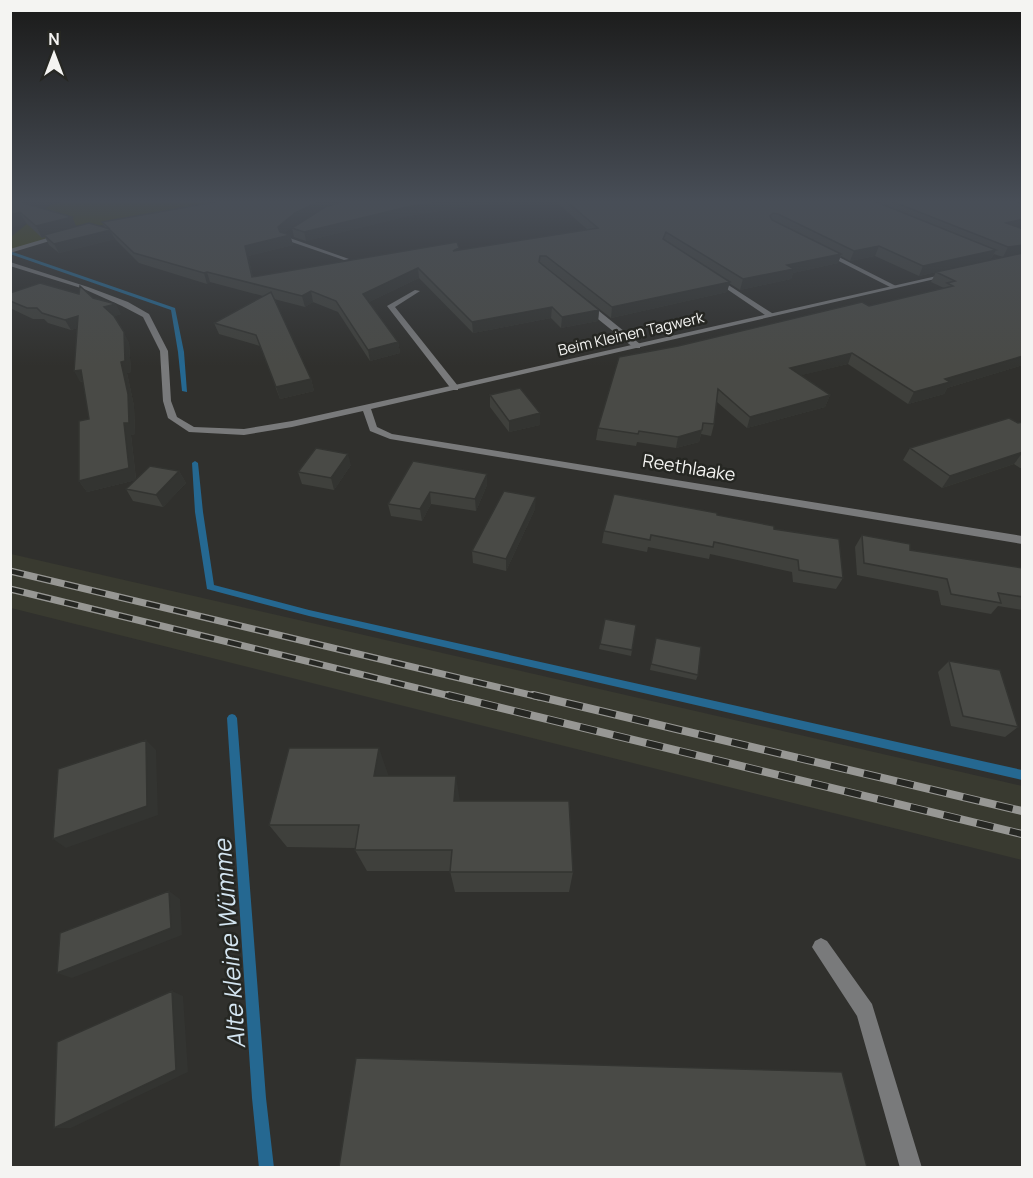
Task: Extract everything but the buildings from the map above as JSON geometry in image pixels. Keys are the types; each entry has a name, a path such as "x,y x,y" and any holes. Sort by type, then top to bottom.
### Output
{"street":[{"path":"338,256 346,259"},
{"path":"832,256 894,287"},
{"name":"Beim Kleinen Tagwerk","path":"10,264 86,288 125,304 146,316 164,351 167,401 173,418 192,430 244,432 366,408 962,271"},
{"path":"704,271 771,315"},
{"path":"417,291 391,306 455,388"},
{"path":"577,297 637,346"},
{"name":"Reethlaake","path":"366,408 374,429 390,436 1023,540"},
{"path":"821,947 865,1011 911,1167"}],"shaded area":[{"path":"11,554 1022,786 1022,860 11,608"}],"waterway":[{"name":"Alte kleine Wümme","path":"21,256 173,309 185,391"},
{"path":"195,463 199,512 210,587 309,613 1022,775"},
{"name":"Alte kleine Wümme","path":"232,718 259,1098 267,1168"}],"railway":[{"path":"10,571 539,697"},
{"path":"10,589 454,697"},
{"path":"448,695 1022,834"},
{"path":"533,695 1022,811"}]}
